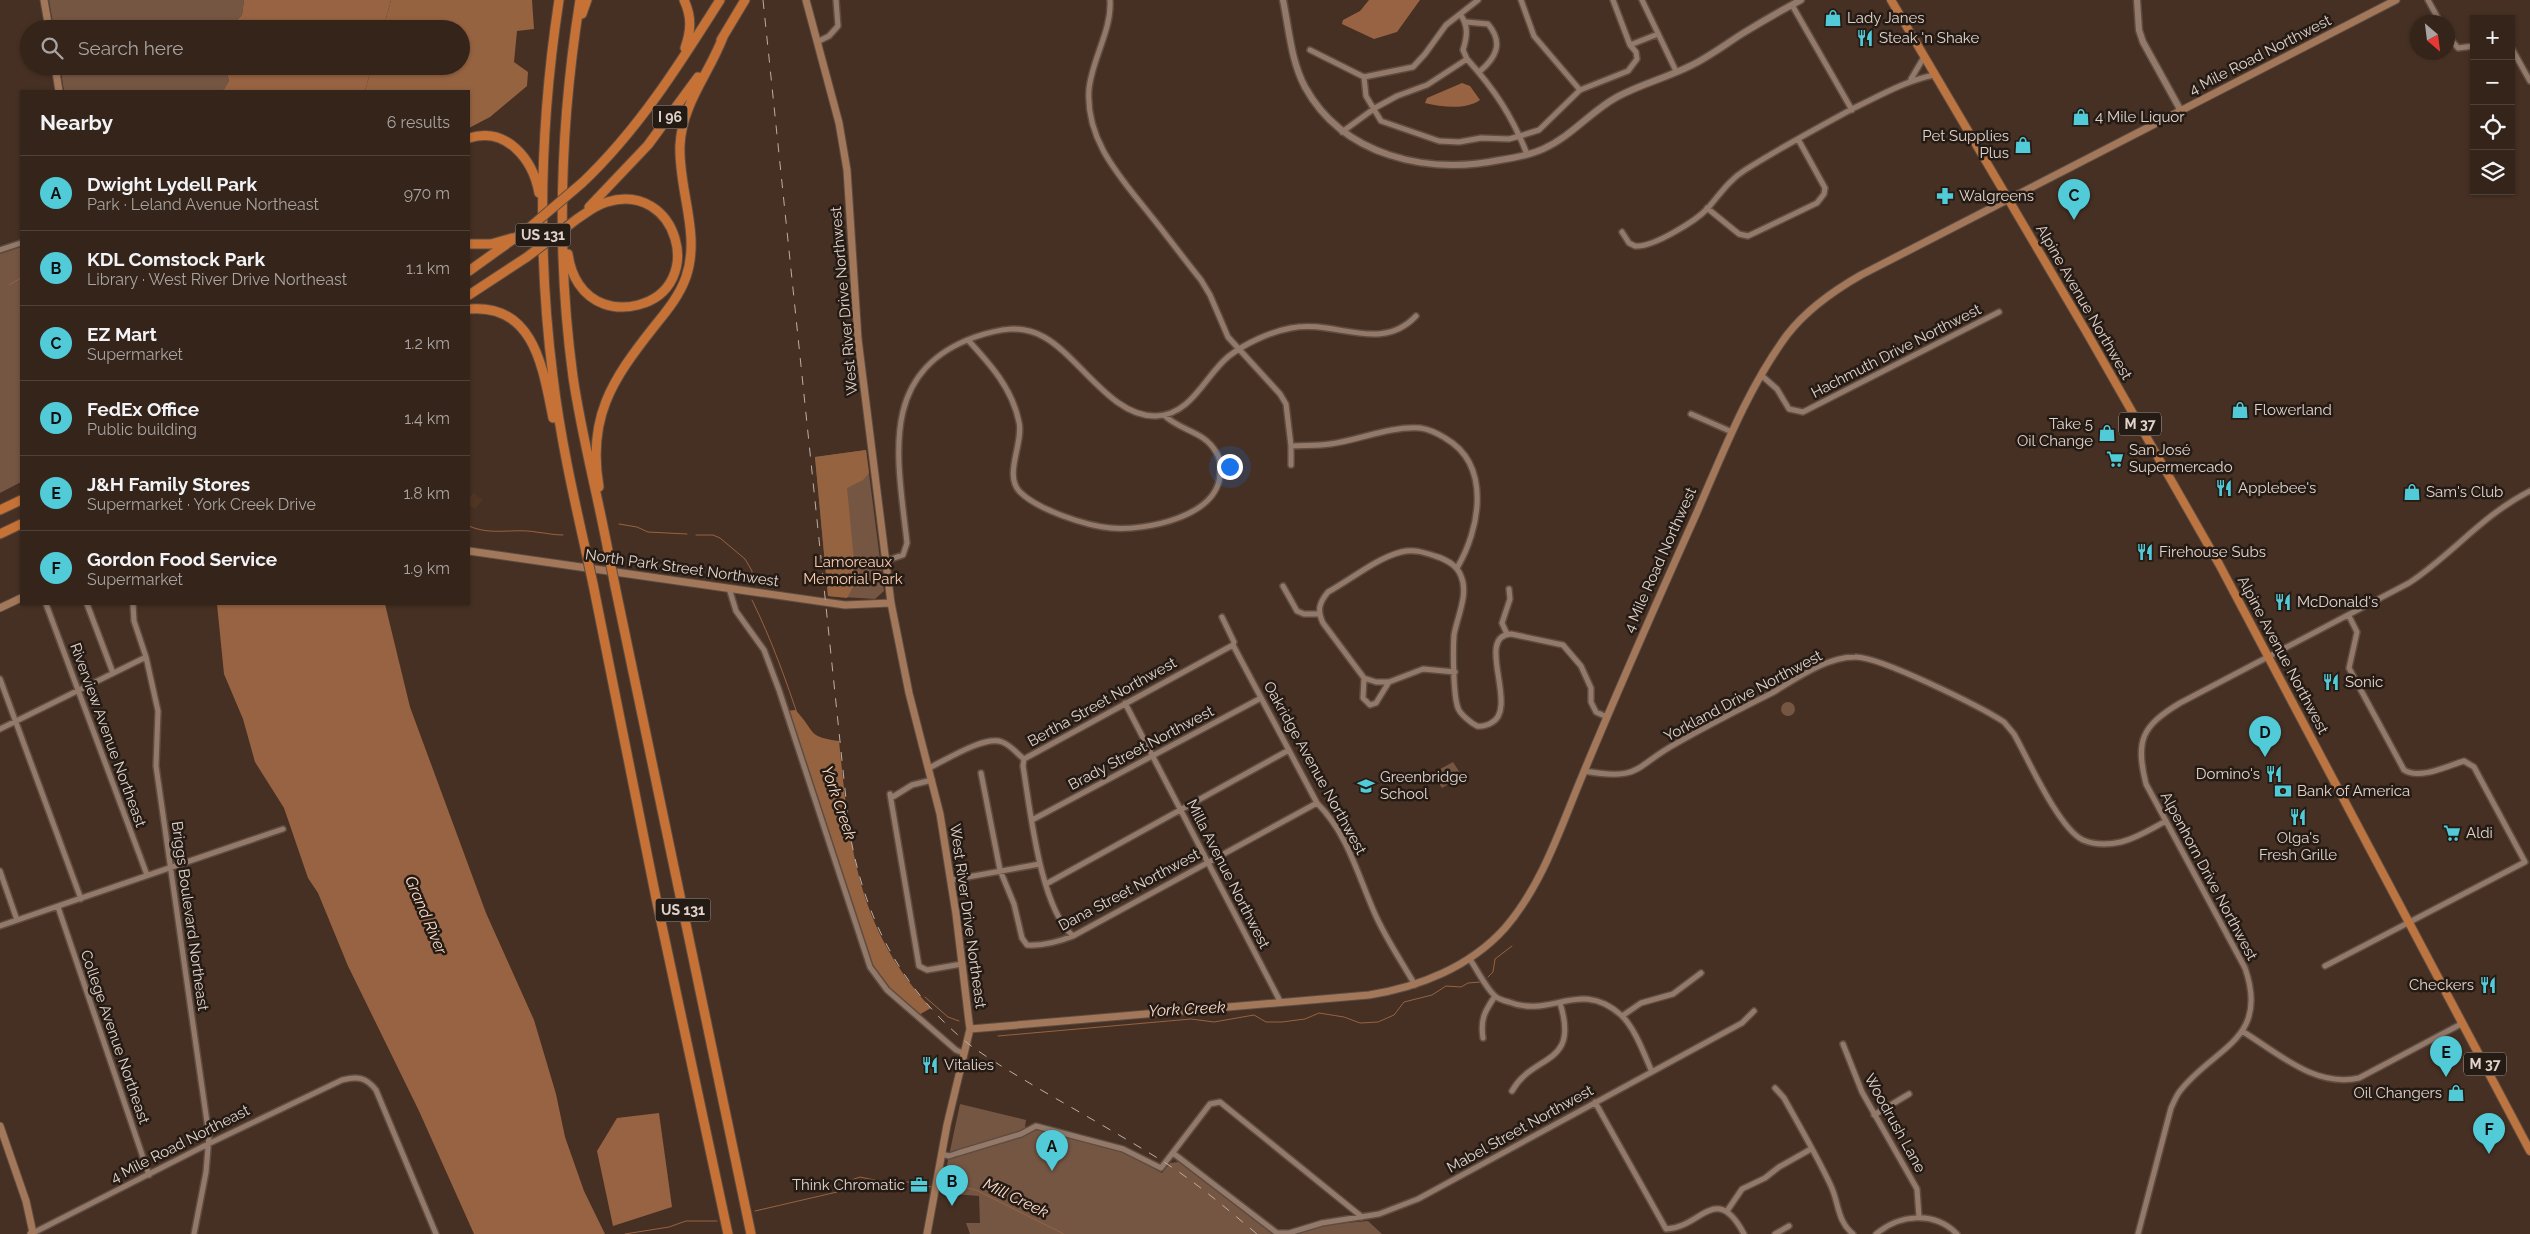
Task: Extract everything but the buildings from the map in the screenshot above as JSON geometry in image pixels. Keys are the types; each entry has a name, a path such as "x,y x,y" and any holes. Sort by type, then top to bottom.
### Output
{"highway":[{"name":"US 131","path":"559,0 546,116 542,208 548,329 553,377 568,469 656,898 728,1234"},
{"name":"US 131","path":"580,0 575,30 564,145 562,211 567,315 573,376 584,443 751,1234"},
{"path":"575,30 587,0"},
{"path":"674,73 690,34 690,20 684,0"},
{"name":"I 96","path":"470,270 526,230 582,183 622,142 674,73 720,0"},
{"name":"I 96","path":"470,294 528,257 576,219 648,145 670,117 723,37 744,0"},
{"name":"Alpine Avenue Northwest","path":"1891,0 2159,456 2268,656 2530,1150"},
{"path":"608,554 596,459 598,425 603,405 621,370 670,307 686,277 691,246 680,147 682,131 692,97 715,59 723,37"},
{"path":"470,138 498,138 523,154 536,179 542,208"},
{"path":"562,211 572,271 577,283 590,297 608,306 629,307 652,300 667,285 676,267 677,245 672,228 656,210 640,202 617,200 602,204 576,219"},
{"path":"470,244 491,244 506,241 526,230"},
{"path":"470,310 490,311 508,317 523,329 532,341 544,372 555,428 568,469"},
{"path":"0,510 20,500"},
{"path":"0,534 20,524"}],"main road":[{"path":"44,0 47,20"},
{"name":"West River Drive Northwest","path":"806,0 839,123 847,170 858,339 891,603"},
{"name":"4 Mile Road Northwest","path":"970,1029 1369,995 1415,985 1445,972 1469,958 1504,929 1536,885 1607,717 1732,432 1761,375 1793,328 1803,317 1831,293 1861,274 2396,0"},
{"path":"56,75 59,90"},
{"name":"North Park Street Northwest","path":"470,551 845,606 891,603"},
{"path":"0,608 20,598"},
{"name":"West River Drive Northeast","path":"891,603 910,693 932,780 951,880 970,1029 963,1052 942,1154 928,1234"},
{"path":"0,1126 26,1200 32,1234"}],"street":[{"path":"817,42 829,36 838,26 836,0"},
{"path":"1110,0 1110,14 1091,74 1089,92 1090,110 1099,143 1120,176 1201,280 1210,295 1228,337 1280,394 1286,404 1291,446 1290,465"},
{"path":"1283,0 1293,55 1305,87 1328,119 1357,142 1397,158 1447,166 1477,165 1542,149 1569,135 1615,98 1652,80 1690,66 1801,0"},
{"path":"1310,50 1364,77 1413,67 1446,25 1478,0"},
{"path":"1521,0 1534,36 1580,90"},
{"path":"1364,77 1366,96 1375,108 1381,121 1439,141 1459,142 1481,138 1509,139 1520,136 1539,130 1580,90 1628,71 1637,60 1636,52 1630,45 1624,24 1613,0"},
{"path":"1642,0 1676,72"},
{"path":"2137,0 2139,30 2143,42 2181,111"},
{"path":"2428,0 2436,15"},
{"path":"1792,5 1852,110"},
{"path":"1460,14 1466,22 1466,41 1463,50 1467,59 1479,72 1513,120 1527,154"},
{"path":"1466,22 1488,24 1497,40 1496,55 1479,72"},
{"path":"1630,45 1658,34"},
{"path":"2455,44 2458,48 2470,46"},
{"path":"2515,54 2530,81"},
{"path":"1911,79 1924,57"},
{"path":"1342,132 1375,108 1397,96 1427,85 1467,59"},
{"path":"1622,232 1632,245 1646,246 1687,224 1707,208 1737,176 1798,139 1911,79 1934,75"},
{"path":"1707,208 1739,234 1748,236 1817,203 1824,194 1825,188 1798,139"},
{"path":"0,250 20,243"},
{"name":"Hachmuth Drive Northwest","path":"1761,375 1777,389 1790,409 1803,412 1999,312"},
{"path":"885,561 903,555 907,543 898,459 900,423 905,400 924,369 939,356 968,340 997,329 1028,330 1056,343 1111,397 1128,408 1153,416 1165,416 1185,405 1216,368 1238,350 1266,336 1290,328 1314,326 1340,328 1367,335 1381,335 1394,332 1408,324 1416,316"},
{"path":"968,340 1009,390 1020,423 1020,436 1013,475 1020,492 1041,506 1078,520 1112,528 1155,526 1199,507 1212,496 1218,486 1220,476 1217,452 1208,441 1194,431 1173,424 1165,416"},
{"path":"1691,414 1732,432"},
{"path":"1291,446 1329,444 1387,431 1420,428 1435,432 1452,442 1464,454 1471,468 1478,495 1472,534 1466,553 1457,568"},
{"name":"Alpenhorn Drive Northwest","path":"2138,1234 2171,1108 2180,1091 2226,1050 2242,1031 2250,1008 2249,982 2244,968 2146,784 2140,761 2145,733 2161,715 2425,573 2491,514 2530,491"},
{"path":"1455,672 1423,669 1389,682 1376,682 1364,678 1323,623 1319,614 1322,599 1328,592 1386,558 1400,552 1414,550 1443,559 1457,568 1462,576 1463,594 1454,636 1458,708 1465,718 1478,726 1495,721 1500,714 1502,698 1495,648 1500,639 1506,634 1524,635 1541,641 1563,645 1580,666 1591,688 1591,702 1596,712 1607,717"},
{"path":"1282,586 1296,611 1304,614 1319,614"},
{"path":"729,588 736,611 757,639 767,658 870,967 893,995 956,1050 963,1052"},
{"path":"1506,634 1502,623 1510,599 1509,589"},
{"name":"Riverview Avenue Northeast","path":"46,605 147,875"},
{"path":"86,605 113,673"},
{"name":"Briggs Boulevard Northeast","path":"133,605 134,621 146,657 158,711 156,766 208,1144 206,1172 194,1234"},
{"path":"2325,966 2525,862 2478,775 2469,762 2464,761 2423,773 2410,774 2404,770 2349,668 2357,632 2348,616"},
{"name":"Oakridge Avenue Northwest","path":"1222,617 1234,642 1233,646 1317,803 1331,819 1341,835 1358,869 1376,916 1415,985"},
{"name":"Bertha Street Northwest","path":"929,768 994,740 1008,745 1024,760 1125,703 1233,646"},
{"path":"0,729 146,657"},
{"name":"Yorkland Drive Northwest","path":"1584,771 1609,775 1626,774 1640,769 1675,744 1821,666 1855,657 1884,664 2004,722 2014,734 2063,822 2082,839 2100,844 2119,843 2134,838 2166,821"},
{"path":"1364,678 1363,698 1370,705 1376,702 1389,682"},
{"path":"0,679 81,899"},
{"name":"Brady Street Northwest","path":"1032,820 1261,698"},
{"name":"Milla Avenue Northwest","path":"1125,703 1209,862 1280,1003"},
{"path":"1046,884 1289,750"},
{"path":"1024,760 1040,864 1046,884 1065,927 1073,936"},
{"name":"Dana Street Northwest","path":"980,773 1000,870 1014,904 1024,942 1032,945 1045,944 1073,936 1317,803"},
{"path":"932,780 912,785 891,796 918,963 921,969 926,970 962,964"},
{"path":"0,926 283,829"},
{"path":"951,880 1040,864"},
{"path":"0,871 17,920"},
{"name":"College Avenue Northeast","path":"58,907 149,1175"},
{"path":"1469,958 1495,996 1524,1007 1538,1007 1576,998 1597,1001 1622,1016 1652,1072"},
{"path":"1622,1016 1641,1003 1673,994 1701,973"},
{"path":"1483,1038 1481,1026 1483,1013 1495,996"},
{"path":"1512,1091 1525,1074 1550,1060 1561,1045 1565,1019 1560,1003"},
{"name":"Mabel Street Northwest","path":"1284,1234 1322,1223 1380,1214 1418,1199 1742,1023 1754,1011"},
{"path":"2242,1031 2297,1066 2322,1079 2348,1081 2359,1078 2463,1023"},
{"name":"Woodrush Lane","path":"1843,1044 1855,1079 1915,1184 1919,1201 1919,1216"},
{"name":"4 Mile Road Northeast","path":"32,1234 208,1144 342,1080 357,1077 365,1079 376,1090 436,1234"},
{"path":"1775,1088 1784,1098 1832,1188 1839,1216 1845,1227 1853,1234"},
{"path":"1874,1115 1909,1094"},
{"path":"942,1154 949,1156 1021,1134 1036,1126 1122,1149 1161,1168 1208,1107 1215,1102 1224,1104 1362,1217"},
{"path":"1595,1102 1666,1229 1674,1228 1713,1210 1727,1211 1737,1221 1744,1234"},
{"path":"1727,1211 1742,1189 1764,1178 1779,1166 1811,1149"},
{"path":"1173,1153 1272,1230 1284,1234"},
{"path":"1876,1234 1889,1225 1919,1216 1943,1223 1957,1234"},
{"path":"1775,1234 1789,1226"}],"shaded area":[{"path":"474,493 483,500 475,509 470,505 470,497"}],"green space":[{"path":"49,0 244,0 242,15 237,20 52,20"},
{"path":"391,0 532,0 534,29 517,31 514,62 528,72 527,86 490,117 470,127 470,90 365,90 369,75 470,75 470,20 385,20"},
{"path":"61,75 227,75 229,81 224,90 64,90"},
{"path":"20,247 20,483 0,493 0,254"},
{"name":"Lamoreaux Memorial Park","path":"866,450 884,591 875,599 828,596 815,457"},
{"name":"Lamoreaux Memorial Park","path":"866,450 869,473 863,480 847,488 855,571 859,571 860,575 847,598 828,596 815,457"},
{"path":"1788,702 1793,704 1795,709 1793,714 1788,716 1783,714 1781,709 1783,704"},
{"path":"795,710 816,735 839,741 847,816 861,884 872,915 887,947 906,977 931,1008 917,1016 893,995 870,967 786,711"},
{"path":"1453,762 1462,776 1442,788 1433,773"},
{"path":"960,1104 1026,1120 1025,1127 1124,1152 1162,1173 1170,1163 1179,1162 1273,1234 970,1234 966,1223 980,1223 979,1196 941,1193"},
{"path":"1368,1221 1382,1234 1296,1234 1322,1225"}],"water":[{"path":"244,0 391,0 385,20 237,20 242,15"},
{"path":"1369,0 1420,0 1397,32 1374,39 1342,24 1343,20 1360,11"},
{"path":"227,75 369,75 365,90 224,90 229,81"},
{"path":"1462,83 1470,86 1480,100 1461,106 1439,106 1425,103 1427,98"},
{"name":"Grand River","path":"217,605 385,605 410,707 486,913 534,1020 556,1094 565,1137 584,1191 605,1234 474,1234 419,1111 348,966 318,893 308,878 284,808 255,762 243,719 224,674"},
{"path":"659,1113 672,1207 613,1226 597,1151 617,1118"}],"waterway":[{"path":"9,285 20,279"},
{"name":"York Creek","path":"619,524 637,527 648,532 687,534"},
{"name":"York Creek","path":"470,526 486,531 527,531 563,535"},
{"name":"York Creek","path":"696,535 713,535 720,538 745,559 752,571 751,584"},
{"name":"York Creek","path":"752,600 790,692 843,853 847,879 861,905 868,939 878,953 899,974 910,990 913,999 920,1001"},
{"name":"York Creek","path":"1488,977 1493,972 1495,959 1512,946"},
{"name":"York Creek","path":"998,1036 1191,1019 1214,1022 1254,1015 1266,1022 1305,1019 1319,1013 1344,1017 1360,1023 1378,1022 1394,1015 1404,1002 1432,995 1446,986 1461,987 1468,983 1481,982"},
{"name":"York Creek","path":"925,997 948,1017 959,1021"},
{"name":"Mill Creek","path":"755,1211 837,1192 854,1179 860,1177 884,1182 910,1182"},
{"name":"Mill Creek","path":"926,1186 932,1187"},
{"name":"Mill Creek","path":"939,1188 958,1186 976,1190 1064,1234"},
{"name":"Mill Creek","path":"625,1234 669,1227 686,1221 717,1221"}],"railway":[{"path":"763,0 849,828 855,860 874,918 887,946 921,997 966,1042 1036,1087 1164,1162 1200,1187 1257,1234"}],"place":[{"name":"Lady Janes","path":"1833,18"},
{"name":"Steak 'n Shake","path":"1865,38"},
{"name":"4 Mile Liquor","path":"2081,117"},
{"name":"Pet Supplies Plus","path":"2023,145"},
{"name":"Walgreens","path":"1945,196"},
{"name":"EZ Mart","path":"2074,220"},
{"name":"Flowerland","path":"2240,410"},
{"name":"Take 5 Oil Change","path":"2107,433"},
{"name":"San José Supermercado","path":"2115,459"},
{"name":"Applebee's","path":"2224,488"},
{"name":"Sam's Club","path":"2412,492"},
{"name":"Firehouse Subs","path":"2145,552"},
{"name":"McDonald's","path":"2283,602"},
{"name":"Sonic","path":"2331,682"},
{"name":"FedEx Office","path":"2265,757"},
{"name":"Domino's","path":"2274,774"},
{"name":"Greenbridge School","path":"1366,786"},
{"name":"Bank of America","path":"2283,791"},
{"name":"Olga's Fresh Grille","path":"2298,817"},
{"name":"Aldi","path":"2452,833"},
{"name":"Checkers","path":"2488,985"},
{"name":"Vitalies","path":"930,1065"},
{"name":"J&H Family Stores","path":"2446,1077"},
{"name":"Oil Changers","path":"2456,1093"},
{"name":"Gordon Food Service","path":"2489,1154"},
{"name":"Dwight Lydell Park","path":"1052,1171"},
{"name":"Think Chromatic","path":"919,1185"},
{"name":"KDL Comstock Park","path":"952,1206"}]}
